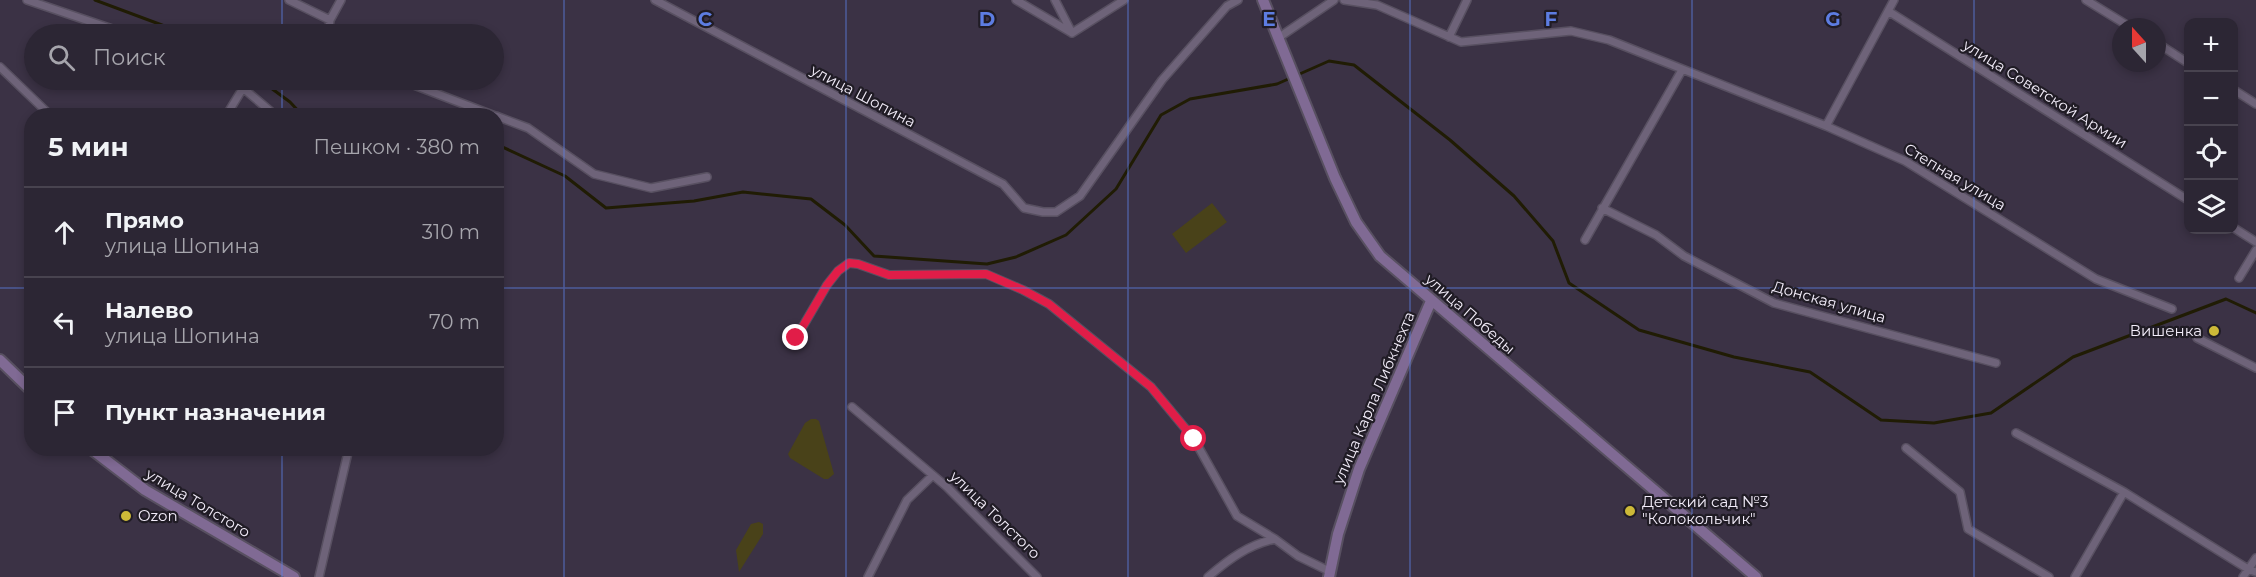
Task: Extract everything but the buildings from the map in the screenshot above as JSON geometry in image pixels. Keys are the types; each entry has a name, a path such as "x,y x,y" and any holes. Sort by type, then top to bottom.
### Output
{"street":[{"path":"27,0 98,24"},
{"path":"289,0 330,20"},
{"path":"329,24 341,0"},
{"name":"улица Шопина","path":"655,0 1003,184 1024,208 1043,212 1056,212 1080,196 1162,80 1227,6 1238,0"},
{"path":"1016,0 1072,33"},
{"path":"1055,0 1072,33"},
{"path":"1072,33 1124,0"},
{"name":"улица Победы","path":"1263,0 1356,222 1380,256 1431,302 1756,577"},
{"path":"1278,38 1334,0"},
{"name":"Степная улица","path":"1344,0 1377,5 1461,42 1571,31 1610,40 1905,160 2096,279 2172,309"},
{"path":"1449,37 1467,0"},
{"path":"1826,126 1894,0"},
{"path":"2086,0 2115,18"},
{"name":"улица Советской Армии","path":"1888,11 2184,197"},
{"path":"2166,50 2184,61"},
{"path":"0,68 42,108"},
{"path":"1585,240 1682,70"},
{"path":"231,108 242,90"},
{"path":"245,90 267,108"},
{"path":"428,90 475,108"},
{"path":"2238,93 2256,104"},
{"path":"504,119 528,128 594,174 651,188 707,177"},
{"name":"Донская улица","path":"1602,208 1656,235 1684,256 1774,303 1996,363"},
{"path":"2238,231 2256,242"},
{"path":"2239,278 2256,250"},
{"path":"796,338 827,285 838,271 849,263 889,275 986,274 1023,290 1049,304 1151,387 1194,439 1237,516 1329,574"},
{"name":"улица Карла Либкнехта","path":"1329,574 1338,534 1359,469 1431,302"},
{"path":"2197,338 2256,368"},
{"path":"0,360 24,383"},
{"name":"улица Толстого","path":"852,407 947,487 1036,577"},
{"path":"2016,433 2124,492 2252,570"},
{"path":"1906,448 1960,492 1968,529 2049,577"},
{"name":"улица Толстого","path":"100,456 145,490 294,577"},
{"path":"319,577 347,456"},
{"name":"улица Толстого","path":"868,577 907,500 932,476"},
{"path":"2075,577 2124,492"},
{"path":"1208,577 1245,549 1260,542 1275,539"},
{"path":"2243,577 2252,570 2256,558"}],"shaded area":[{"path":"1212,203 1227,222 1186,253 1172,234"},
{"path":"811,419 819,421 834,474 828,479 824,479 790,458 788,454 805,423"},
{"path":"759,522 763,524 763,534 739,572 736,550 751,524"}],"waterway":[{"path":"95,0 159,24"},
{"path":"504,148 565,176 606,208 694,201 743,192 811,199 845,225 874,256 987,264 1016,257 1066,235 1116,189 1161,115 1190,99 1277,84 1329,61 1354,65 1450,140 1514,196 1553,241 1569,283 1639,330 1734,357 1810,372 1881,420 1934,423 1991,413 2073,357 2226,299 2256,313"},
{"path":"274,90 296,108"}],"place":[{"name":"Вишенка","path":"2214,331"},
{"name":"Детский сад №3 \"Колокольчик\"","path":"1630,511"},
{"name":"Ozon","path":"126,516"}],"route":[{"path":"796,338 827,285 838,271 849,263 889,275 986,274 1049,304 1151,387 1194,439"}]}
